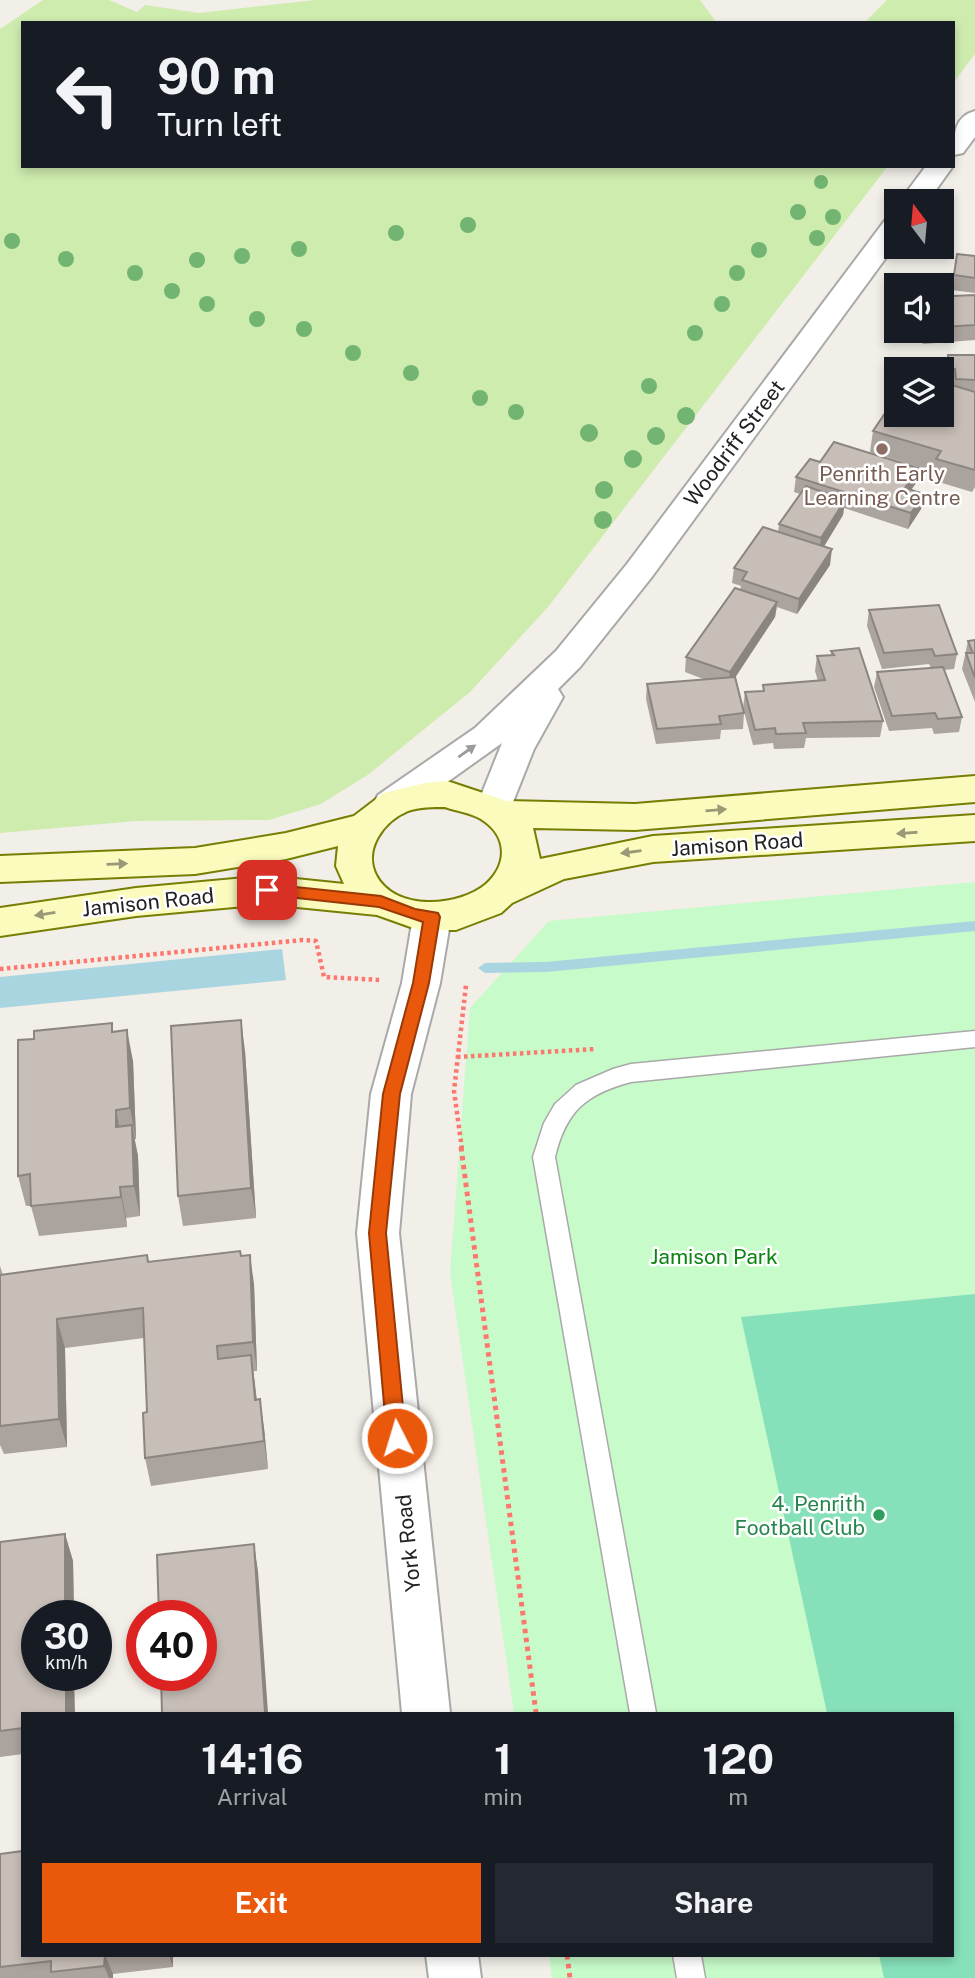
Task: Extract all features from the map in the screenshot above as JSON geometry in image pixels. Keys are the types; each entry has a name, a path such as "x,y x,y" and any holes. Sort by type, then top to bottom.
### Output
{"main road":[{"name":"Jamison Road","path":"498,811 635,817 975,789"},
{"path":"447,794 474,799 498,811 519,836 523,853 519,873 507,891 486,906 460,915 413,915 381,902 359,880 352,859 357,838 378,815 418,796 447,794"},
{"name":"Jamison Road","path":"0,869 195,861 305,842 378,815"},
{"name":"Jamison Road","path":"507,891 556,867 653,849 975,828"},
{"name":"Jamison Road","path":"0,922 123,904 267,890 381,902"}],"street":[{"path":"955,146 975,119"},
{"path":"923,189 939,168"},
{"name":"Woodriff Street","path":"378,815 487,737 568,659 639,571 884,241"},
{"name":"Woodriff Street","path":"498,811 516,749 568,659"},
{"name":"York Road","path":"426,1712 378,1233 391,1094 421,983 432,917"},
{"path":"452,1957 455,1978"}],"lane":[{"path":"643,1712 544,1157 556,1117 586,1088 631,1073 975,1040"},
{"path":"687,1957 691,1978"}],"path":[{"path":"0,969 303,940 316,941 324,977"},
{"path":"466,985 454,1091 536,1712"},
{"path":"567,1957 570,1978"}],"green space":[{"path":"43,0 109,0 137,12 145,5 199,13 315,0 700,0 716,21 21,21 21,168 886,168 548,607 470,692 369,774 321,804 269,820 136,821 0,833 0,29"},
{"path":"887,0 975,0 975,54 955,81 955,21 866,21"},
{"name":"Jamison Park","path":"975,882 975,1978 552,1978 549,1957 954,1957 954,1712 514,1712 450,1273 470,1008 549,921"},
{"name":"4. Penrith Football Club","path":"975,1294 975,1978 884,1978 879,1957 954,1957 954,1712 827,1712 741,1317"}],"water":[{"path":"282,949 286,980 0,1008 0,977"}],"building":[{"path":"957,254 975,256 975,278 954,275"},
{"path":"975,295 975,325 954,326 954,296"},
{"path":"975,355 975,380 956,379 954,357 948,357"},
{"path":"954,386 975,392 975,470 936,459 941,451 873,431 884,415 884,427 954,427"},
{"path":"834,442 918,468 905,488 924,494 911,513 796,477 810,459 820,462"},
{"path":"806,486 845,500 821,538 779,524"},
{"path":"763,527 832,549 799,599 742,580 747,572 734,568"},
{"path":"735,588 777,602 730,672 686,657"},
{"path":"939,605 957,654 935,656 932,649 884,653 869,610"},
{"path":"975,640 975,678 966,653 973,653 968,641"},
{"path":"859,648 883,721 803,723 806,733 776,734 775,728 755,730 745,692 764,691 763,685 825,680 817,656 834,655 831,651"},
{"path":"943,667 962,717 938,719 935,713 892,716 877,672"},
{"path":"735,677 744,713 719,716 721,724 657,729 647,684"},
{"path":"241,1020 251,1188 178,1196 171,1026"},
{"path":"112,1023 112,1032 127,1030 130,1108 116,1110 116,1127 132,1125 134,1186 120,1187 121,1197 31,1206 30,1174 18,1176 18,1040 34,1039 34,1031"},
{"path":"240,1251 241,1256 250,1255 253,1342 217,1346 218,1359 251,1355 255,1400 260,1399 264,1441 145,1458 143,1413 147,1412 143,1308 57,1319 59,1419 0,1426 0,1275 147,1255 148,1262"},
{"path":"65,1534 65,1600 21,1600 21,1691 66,1691 66,1712 21,1712 21,1728 0,1731 0,1542"},
{"path":"254,1544 265,1712 162,1712 161,1691 217,1691 217,1600 158,1600 157,1555"},
{"path":"21,1851 21,1957 105,1957 104,1966 51,1972 51,1961 0,1967 0,1854"}],"waterway":[{"path":"485,968 546,967 975,926"}],"place":[{"name":"Penrith Early Learning Centre","path":"882,449"},
{"name":"4. Penrith Football Club","path":"879,1515"}],"route":[{"path":"267,890 381,902 413,915 432,917 421,983 391,1094 378,1233 397,1438"}]}
